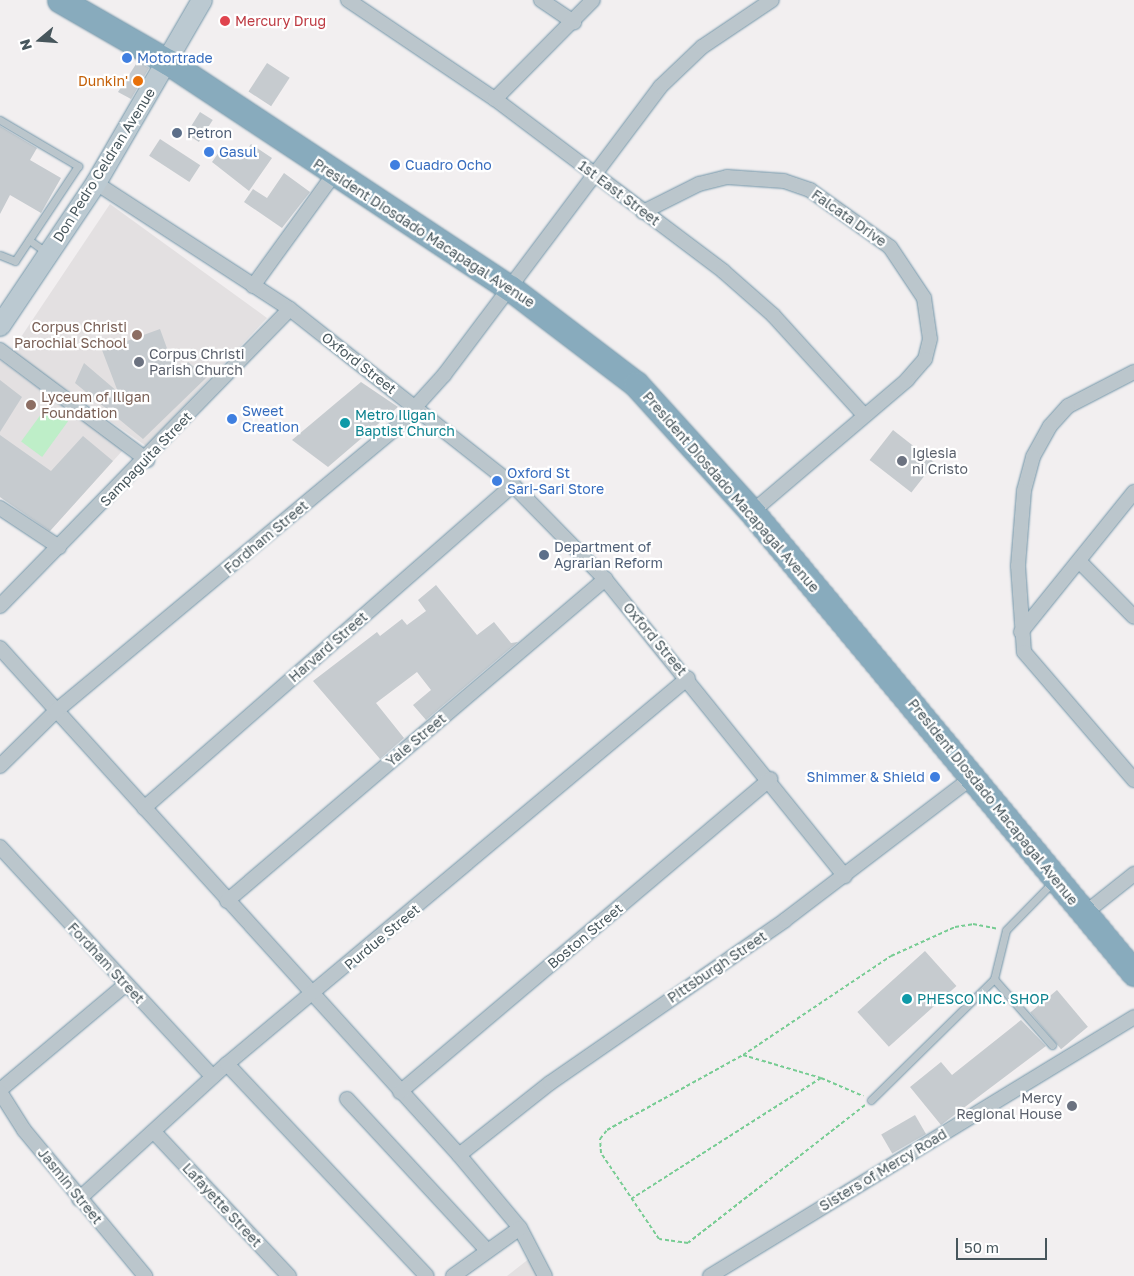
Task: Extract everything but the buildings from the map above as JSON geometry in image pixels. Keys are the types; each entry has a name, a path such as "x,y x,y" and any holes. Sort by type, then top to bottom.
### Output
{"highway":[{"name":"President Diosdado Macapagal Avenue","path":"60,0 168,62 334,174 510,288 636,384 752,512 1134,973"}],"main road":[{"name":"Don Pedro Celdran Avenue","path":"0,326 96,183 168,62 202,0"}],"street":[{"name":"1st East Street","path":"348,0 495,99 746,290 864,415"},
{"path":"541,0 574,22"},
{"path":"495,99 574,22 593,0"},
{"name":"Fordham Street","path":"0,766 56,711 360,460 416,408 510,288 593,174 678,67 772,0"},
{"path":"253,286 334,174"},
{"name":"Falcata Drive","path":"642,212 699,184 754,176 810,190 890,247 924,298 930,339 924,358 908,380 864,415 752,512"},
{"name":"Oxford Street","path":"96,183 290,309 513,485 604,579 771,779 845,876"},
{"name":"Sampaguita Street","path":"0,606 147,460 290,309"},
{"path":"0,350 147,460"},
{"path":"1134,372 1068,406 1033,457 1019,524 1021,632 1024,652 1036,671 1134,780"},
{"name":"Harvard Street","path":"144,808 513,485"},
{"path":"1021,632 1134,492"},
{"path":"0,508 59,547"},
{"path":"1079,561 1134,617"},
{"name":"Yale Street","path":"227,900 604,579"},
{"path":"0,648 227,900 315,993 400,1092 459,1155 520,1228 545,1276"},
{"name":"Purdue Street","path":"79,1199 155,1133 227,1064 315,993 688,678"},
{"name":"Pittsburgh Street","path":"459,1155 550,1082 845,876 973,777"},
{"name":"Boston Street","path":"400,1092 771,779"},
{"name":"Fordham Street","path":"0,847 125,985 213,1077"},
{"path":"1085,913 1134,874"},
{"path":"0,1091 125,985"},
{"name":"Sisters of Mercy Road","path":"710,1276 1134,1018"},
{"path":"227,1064 426,1276"},
{"name":"Jasmin Street","path":"0,1091 79,1199 144,1276"},
{"path":"347,1099 486,1249"},
{"name":"Lafayette Street","path":"155,1133 289,1276"},
{"path":"453,1276 486,1249 520,1228"}],"lane":[{"path":"0,120 78,166 15,261 0,254"},
{"path":"29,240 49,253"},
{"path":"871,1100 994,979 1006,930 1056,880"},
{"path":"994,979 1052,1045"}],"path":[{"path":"743,1055 821,1078 871,1100 688,1243 659,1239 601,1153 600,1139 607,1130 743,1055 891,956 936,933 974,924 1006,930"},
{"path":"631,1199 821,1078"}],"shaded area":[{"name":"Corpus Christi Parochial School","path":"110,204 267,318 146,446 11,352"},
{"name":"Lyceum of Iligan Foundation","path":"0,360 123,450 49,532 0,497"},
{"path":"530,1258 539,1276 507,1276"}],"green space":[{"path":"47,406 68,421 42,457 21,442"}],"place":[{"name":"Mercury Drug","path":"225,21"},
{"name":"Motortrade","path":"127,58"},
{"name":"Dunkin'","path":"138,81"},
{"name":"Petron","path":"177,133"},
{"name":"Gasul","path":"209,152"},
{"name":"Cuadro Ocho","path":"395,165"},
{"name":"Corpus Christi Parochial School","path":"137,335"},
{"name":"Corpus Christi Parish Church","path":"139,362"},
{"name":"Lyceum of Iligan Foundation","path":"31,405"},
{"name":"Sweet Creation","path":"232,419"},
{"name":"Metro Iligan Baptist Church","path":"345,423"},
{"name":"Iglesia ni Cristo","path":"902,461"},
{"name":"Oxford St Sari-Sari Store","path":"497,481"},
{"name":"Department of Agrarian Reform","path":"544,555"},
{"name":"Shimmer & Shield","path":"935,777"},
{"name":"PHESCO INC. SHOP","path":"907,999"},
{"name":"Mercy Regional House","path":"1072,1106"}]}
